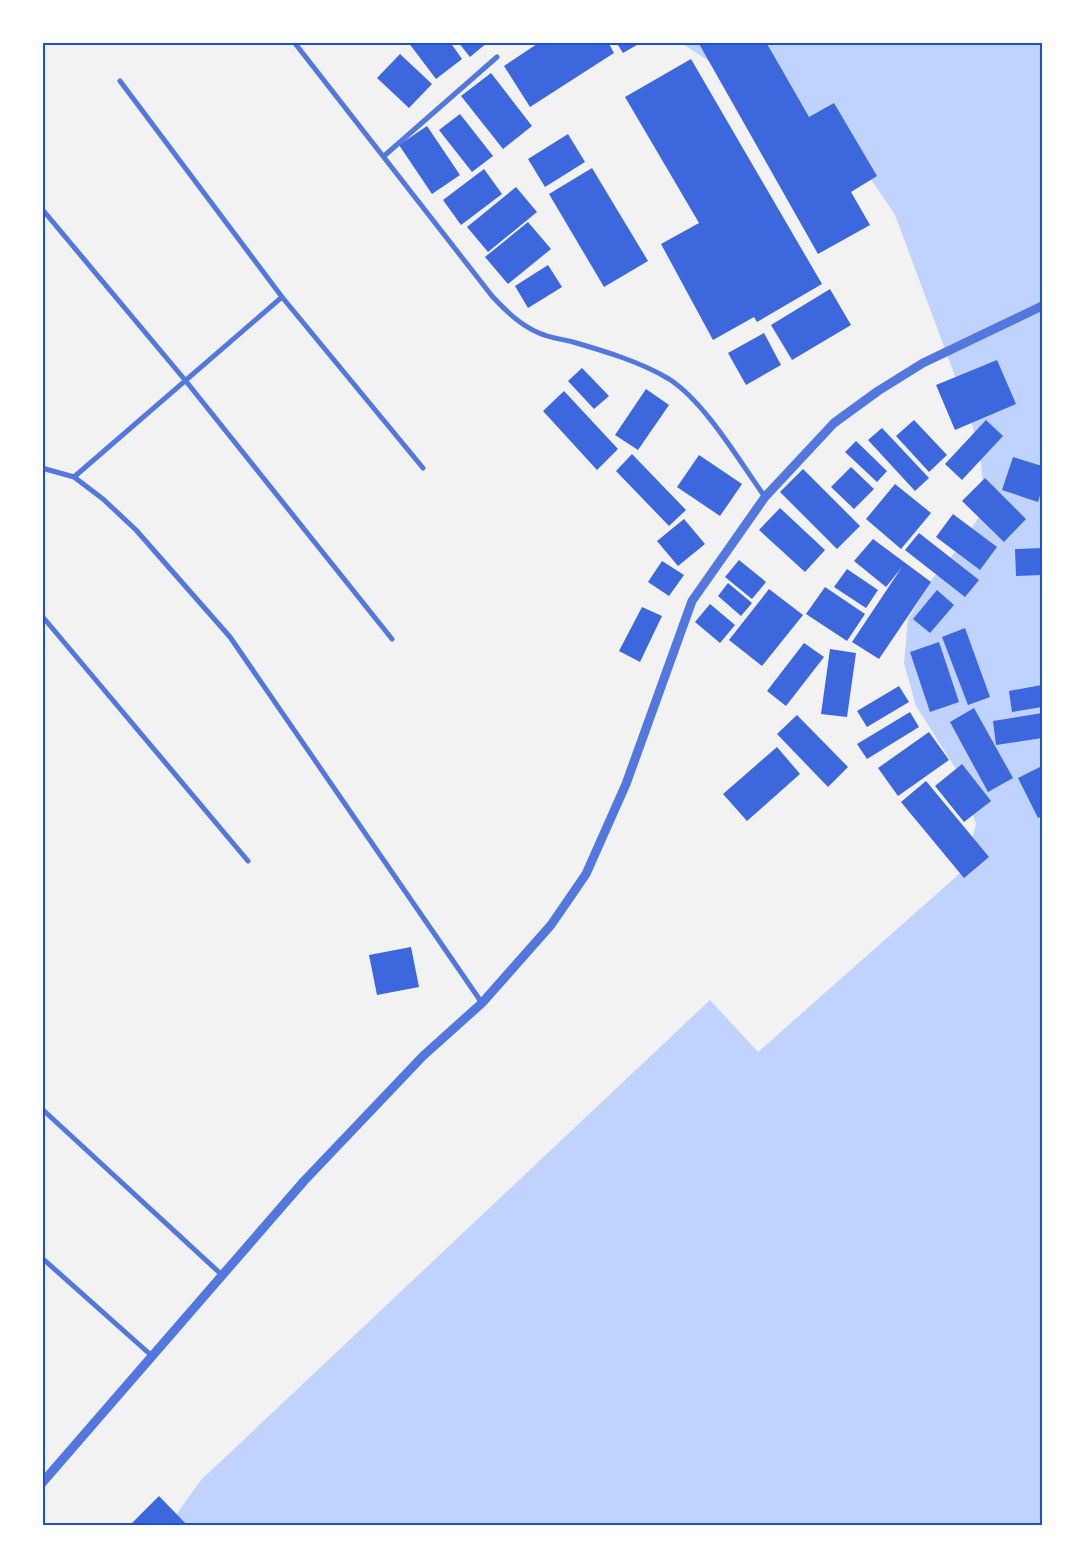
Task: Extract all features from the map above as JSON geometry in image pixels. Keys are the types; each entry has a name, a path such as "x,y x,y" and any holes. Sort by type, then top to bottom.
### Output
{"street":[{"path":"294,42 492,296 513,318 540,333 574,342 633,362 670,380 695,403 722,435 765,497"},
{"path":"384,156 497,57"},
{"path":"120,81 282,297 423,468"},
{"path":"42,209 185,380 392,639"},
{"path":"74,477 282,297"},
{"path":"42,1483 304,1181 423,1056 482,1004 552,925 586,874 626,784 692,601 765,497 834,423 878,391 923,363 1042,306"},
{"path":"42,468 74,477 103,499 136,530 230,637 482,1004"},
{"path":"42,616 248,861"},
{"path":"42,1109 222,1276"},
{"path":"42,1258 152,1356"},
{"path":"42,1469 50,1475"}],"water":[{"path":"681,43 1042,43 1042,1525 168,1526 201,1480 710,1000 758,1052 966,868 976,824 963,780 916,706 904,663 908,619 932,579 961,545 985,507 981,463 971,419 895,215 868,175 837,144"}],"building":[{"path":"408,42 450,42 462,59 436,79"},
{"path":"458,42 488,42 470,57"},
{"path":"540,42 608,42 614,53 530,107 504,66"},
{"path":"616,42 642,42 623,53"},
{"path":"698,42 766,42 809,117 834,103 877,176 851,192 870,225 818,254"},
{"path":"400,54 432,84 409,108 377,78"},
{"path":"691,59 822,284 757,322 754,317 713,340 661,244 699,223 625,97"},
{"path":"491,73 532,126 503,149 461,96"},
{"path":"460,114 493,156 472,172 439,130"},
{"path":"427,126 460,175 432,194 399,145"},
{"path":"568,134 585,162 545,187 528,159"},
{"path":"592,168 648,261 604,287 549,194"},
{"path":"484,169 502,194 461,225 443,200"},
{"path":"516,187 537,212 488,252 467,227"},
{"path":"528,222 551,249 508,284 485,257"},
{"path":"548,265 562,287 528,308 515,286"},
{"path":"830,289 851,325 792,360 771,325"},
{"path":"764,333 781,365 746,385 728,353"},
{"path":"997,360 1016,404 955,430 936,385"},
{"path":"582,368 609,396 594,409 568,381"},
{"path":"646,389 669,405 638,450 615,435"},
{"path":"564,391 618,449 597,470 543,411"},
{"path":"914,420 947,455 929,472 896,436"},
{"path":"986,420 1003,436 962,480 945,464"},
{"path":"882,428 929,478 915,491 868,440"},
{"path":"856,441 887,471 877,482 845,452"},
{"path":"632,454 686,510 669,526 616,471"},
{"path":"699,455 742,484 720,516 677,487"},
{"path":"1013,457 1042,466 1042,489 1038,502 1002,490"},
{"path":"851,467 874,489 854,509 831,487"},
{"path":"803,469 860,526 837,549 780,492"},
{"path":"985,478 1026,519 1004,542 962,501"},
{"path":"895,484 931,513 901,549 866,519"},
{"path":"780,508 825,550 805,572 759,530"},
{"path":"953,514 997,547 980,570 936,537"},
{"path":"684,519 705,544 678,566 657,541"},
{"path":"919,533 979,580 965,597 905,550"},
{"path":"873,539 931,582 879,659 852,642 902,567 886,587 854,561"},
{"path":"1042,548 1042,575 1016,576 1015,549"},
{"path":"739,560 766,582 752,599 725,577"},
{"path":"662,561 684,575 669,596 648,582"},
{"path":"847,569 878,590 866,608 834,587"},
{"path":"728,583 752,603 741,616 718,596"},
{"path":"825,587 865,614 847,641 806,614"},
{"path":"769,589 803,615 762,666 729,640"},
{"path":"937,590 954,605 930,633 913,619"},
{"path":"710,604 735,625 720,643 695,622"},
{"path":"642,607 662,616 640,662 619,651"},
{"path":"965,628 990,697 968,705 942,637"},
{"path":"939,642 959,702 930,712 910,652"},
{"path":"804,643 824,657 786,706 767,691"},
{"path":"830,649 856,653 847,717 821,714"},
{"path":"1042,685 1042,707 1012,712 1009,691"},
{"path":"899,686 909,702 867,727 857,711"},
{"path":"974,708 1013,778 988,792 950,722"},
{"path":"910,712 919,727 867,759 857,744"},
{"path":"1042,713 1042,738 996,745 993,721"},
{"path":"797,715 848,767 828,787 777,734"},
{"path":"929,732 949,760 898,796 878,768"},
{"path":"777,747 800,774 747,821 723,794"},
{"path":"962,764 991,801 964,822 935,786"},
{"path":"1042,766 1042,816 1038,818 1018,778"},
{"path":"926,781 989,857 964,878 901,802"},
{"path":"411,947 419,987 377,995 369,955"},
{"path":"159,1496 188,1526 129,1526"}]}
